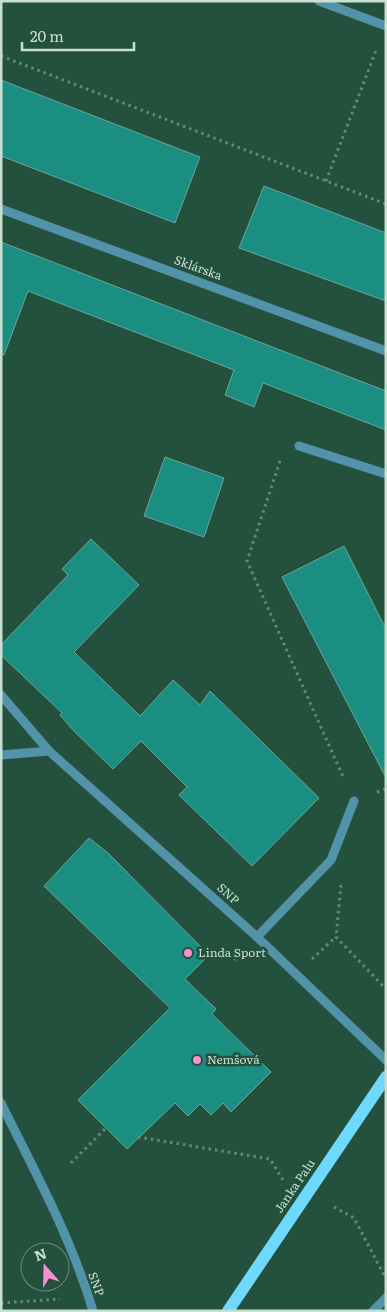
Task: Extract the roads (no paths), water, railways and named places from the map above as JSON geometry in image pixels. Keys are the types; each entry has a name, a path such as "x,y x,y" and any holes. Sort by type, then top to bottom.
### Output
{"main road":[{"name":"Janka Palu","path":"228,1311 386,1077"}],"street":[{"path":"318,1 386,25"},
{"name":"Sklárska","path":"1,209 386,351"},
{"path":"299,446 386,474"},
{"name":"SNP","path":"1,695 49,751 256,937 386,1060"},
{"path":"1,755 49,751"},
{"path":"256,937 331,860 354,800"},
{"name":"SNP","path":"1,1103 44,1189 87,1292 93,1311"},
{"path":"373,1311 386,1298"}],"place":[{"name":"Linda Sport","path":"188,953"},
{"name":"Nemšová","path":"197,1060"}]}
